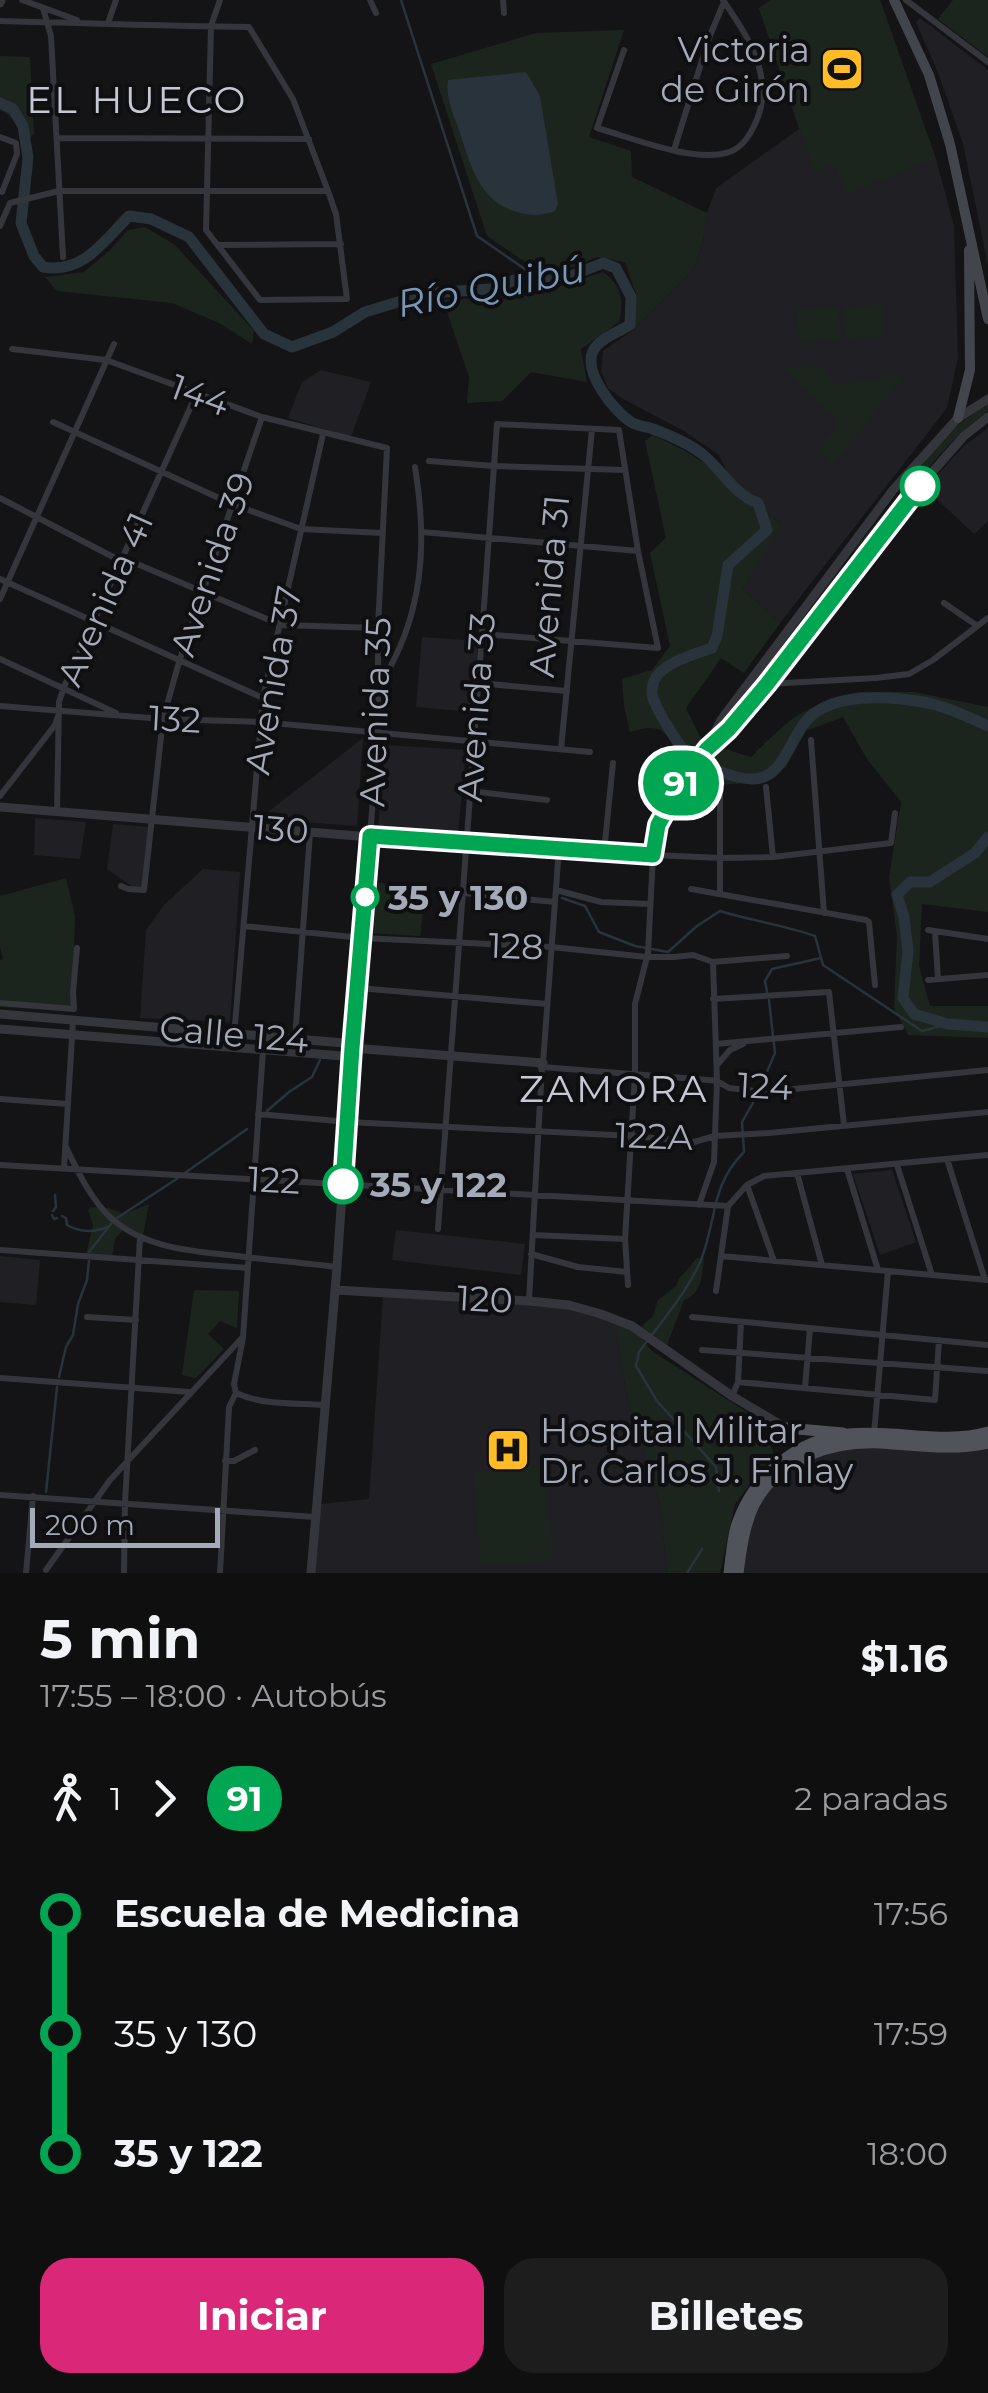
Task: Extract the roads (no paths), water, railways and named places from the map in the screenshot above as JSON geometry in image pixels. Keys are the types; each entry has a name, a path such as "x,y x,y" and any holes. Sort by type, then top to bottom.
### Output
{"main road":[{"path":"894,0 929,75 950,144 988,319"},
{"path":"958,418 970,370 968,224"},
{"path":"786,1428 818,1440 949,1448 988,1442"},
{"path":"729,1573 734,1536 743,1510 761,1480 794,1442 786,1428"},
{"path":"784,1458 818,1440 847,1434 954,1438 988,1432"},
{"path":"738,1573 745,1531 760,1496 818,1440"}],"street":[{"path":"22,0 86,23"},
{"path":"108,23 116,0"},
{"path":"0,21 210,26 249,26 292,99 328,191 336,214 348,299 260,300 206,230 210,26 220,0"},
{"path":"370,0 376,12"},
{"path":"503,0 504,14"},
{"path":"906,0 988,62"},
{"path":"674,150 724,1"},
{"path":"624,50 597,128 687,154 726,153 744,144 756,124 763,82 756,55 724,1"},
{"path":"43,8 51,36 64,258"},
{"path":"0,137 16,143 17,154 1,192 14,202"},
{"path":"57,138 308,139"},
{"path":"0,226 14,202 59,192 328,191"},
{"path":"218,245 341,244"},
{"path":"0,598 4,581 114,344"},
{"name":"144","path":"12,349 106,360 262,417 386,448"},
{"name":"Avenida 41","path":"57,812 59,702 64,687 196,395"},
{"path":"707,749 721,720 894,490 958,418 988,398"},
{"name":"Avenida 39","path":"120,886 144,890 163,718 178,662 262,417"},
{"path":"628,1285 625,1239 636,1075 635,1004 648,952 658,825 672,797 707,749 767,684 964,436 988,417"},
{"path":"52,422 232,504 301,529 382,533"},
{"name":"Avenida 33","path":"438,1230 497,424 592,429"},
{"path":"482,634 658,648 619,430 592,429"},
{"name":"Avenida 31","path":"561,749 592,429"},
{"name":"Avenida 37","path":"234,1048 263,698 322,434"},
{"name":"Avenida 35","path":"311,1573 378,733 386,448"},
{"path":"429,461 625,470"},
{"path":"378,688 412,617 422,532 414,467"},
{"path":"0,498 115,558 281,624 378,628"},
{"path":"422,532 638,551"},
{"path":"844,556 858,565"},
{"path":"4,581 263,698"},
{"path":"944,604 976,626"},
{"path":"754,676 767,684 908,674 988,618"},
{"path":"0,658 121,716"},
{"path":"478,684 567,691"},
{"name":"132","path":"0,704 121,716 261,722 590,752"},
{"path":"0,796 54,725 60,710"},
{"path":"811,740 824,913"},
{"path":"604,852 613,763"},
{"path":"766,786 773,857"},
{"path":"470,791 547,800"},
{"path":"720,795 720,894"},
{"name":"130","path":"0,807 310,832 721,858 820,853 891,843 895,812"},
{"path":"295,1039 310,832"},
{"path":"529,1301 559,848"},
{"path":"692,888 866,920 870,922 875,984 884,981"},
{"path":"556,890 601,902 650,904"},
{"path":"463,894 555,902"},
{"name":"128","path":"244,926 362,938 693,955 713,962 787,956"},
{"path":"938,979 931,930 988,940"},
{"path":"0,1003 74,1009 78,948"},
{"path":"698,1206 714,1162 717,1081 713,962"},
{"path":"928,980 988,975"},
{"path":"358,988 547,1004"},
{"path":"713,1000 829,992 844,1125"},
{"name":"Calle 124","path":"0,1014 344,1043 352,1048 343,1056 0,1029"},
{"path":"64,1168 73,1021"},
{"path":"716,1044 901,1027"},
{"path":"716,1066 730,1050 748,1042"},
{"name":"124","path":"352,1048 717,1081 729,1088 752,1092 988,1070"},
{"path":"220,1573 229,1407 236,1393 242,1338 263,1050"},
{"path":"0,1098 68,1104"},
{"name":"122A","path":"258,1114 694,1142 714,1136 988,1112"},
{"path":"66,1148 100,1206 140,1238 178,1250 337,1266"},
{"path":"716,1291 724,1206 764,1176 988,1155"},
{"path":"720,1256 986,1280 947,1159"},
{"name":"122","path":"0,1165 724,1206"},
{"path":"898,1165 932,1275"},
{"path":"847,1169 878,1270"},
{"path":"798,1173 822,1266"},
{"path":"747,1185 774,1261"},
{"path":"532,1234 625,1239"},
{"path":"124,1573 140,1238"},
{"path":"0,1250 248,1268"},
{"path":"532,1254 578,1267 627,1272"},
{"path":"874,1434 888,1271"},
{"name":"120","path":"335,1290 529,1301 601,1314 632,1326 732,1396 786,1428"},
{"path":"332,1313 339,1298 359,1292"},
{"path":"87,1317 136,1320"},
{"path":"692,1317 988,1344"},
{"path":"732,1396 738,1382 741,1322"},
{"path":"805,1388 810,1328"},
{"path":"46,1570 110,1480 242,1338"},
{"path":"738,1382 935,1400 938,1340"},
{"path":"702,1350 988,1372"},
{"path":"0,1378 191,1392"},
{"path":"236,1393 274,1402 324,1405"},
{"path":"226,1461 255,1450"},
{"path":"0,1495 315,1517"},
{"path":"26,1573 33,1496"}],"waterway":[{"path":"401,0 477,236 535,276"},
{"name":"Río Quibú","path":"0,103 13,109 23,126 28,158 21,223 34,256 43,267 70,266 81,261 129,216 151,219 189,237 264,334 292,347 333,332 365,312 428,293 491,289 525,276 568,277 603,263 616,268 631,297 630,325 604,339 593,351 592,370 602,391 631,422 701,453 742,494 758,503 767,530 728,565 712,648 671,664 654,681 654,700 684,750 728,774 763,777 779,765 801,728 818,711 862,698 931,704 988,726"},
{"name":"Río Quibú","path":"988,837 975,853 930,882 910,882 897,895 908,951 903,998 914,1014 948,1024 988,1027"},
{"path":"562,898 585,906 599,932 635,946 668,952 720,911 803,932 815,936 823,965 922,1031 948,1024"},
{"path":"767,992 765,981 772,969 821,958"},
{"path":"760,1088 775,1053 769,1000"},
{"path":"267,1111 312,1077 320,1060"},
{"path":"719,1491 716,1467 657,1401 636,1366 639,1352 681,1296 701,1260 725,1178 744,1152 742,1122 757,1096"},
{"path":"185,1173 247,1129"},
{"path":"117,1218 178,1178"},
{"path":"53,1211 55,1195"},
{"path":"52,1215 57,1218"},
{"path":"62,1216 67,1225 76,1229 92,1231 107,1227"},
{"path":"89,1252 111,1224"},
{"path":"59,1377 73,1335 89,1261"},
{"path":"46,1492 57,1387"},
{"path":"687,1573 702,1549"}],"place":[{"name":"Victoria de Girón","path":"842,69"},
{"name":"35 y 130","path":"365,897"},
{"name":"35 y 122","path":"343,1184"},
{"name":"Hospital Militar Dr. Carlos J. Finlay","path":"508,1450"}],"district":[{"name":"EL HUECO","path":"137,99"},
{"name":"ZAMORA","path":"614,1088"}]}
